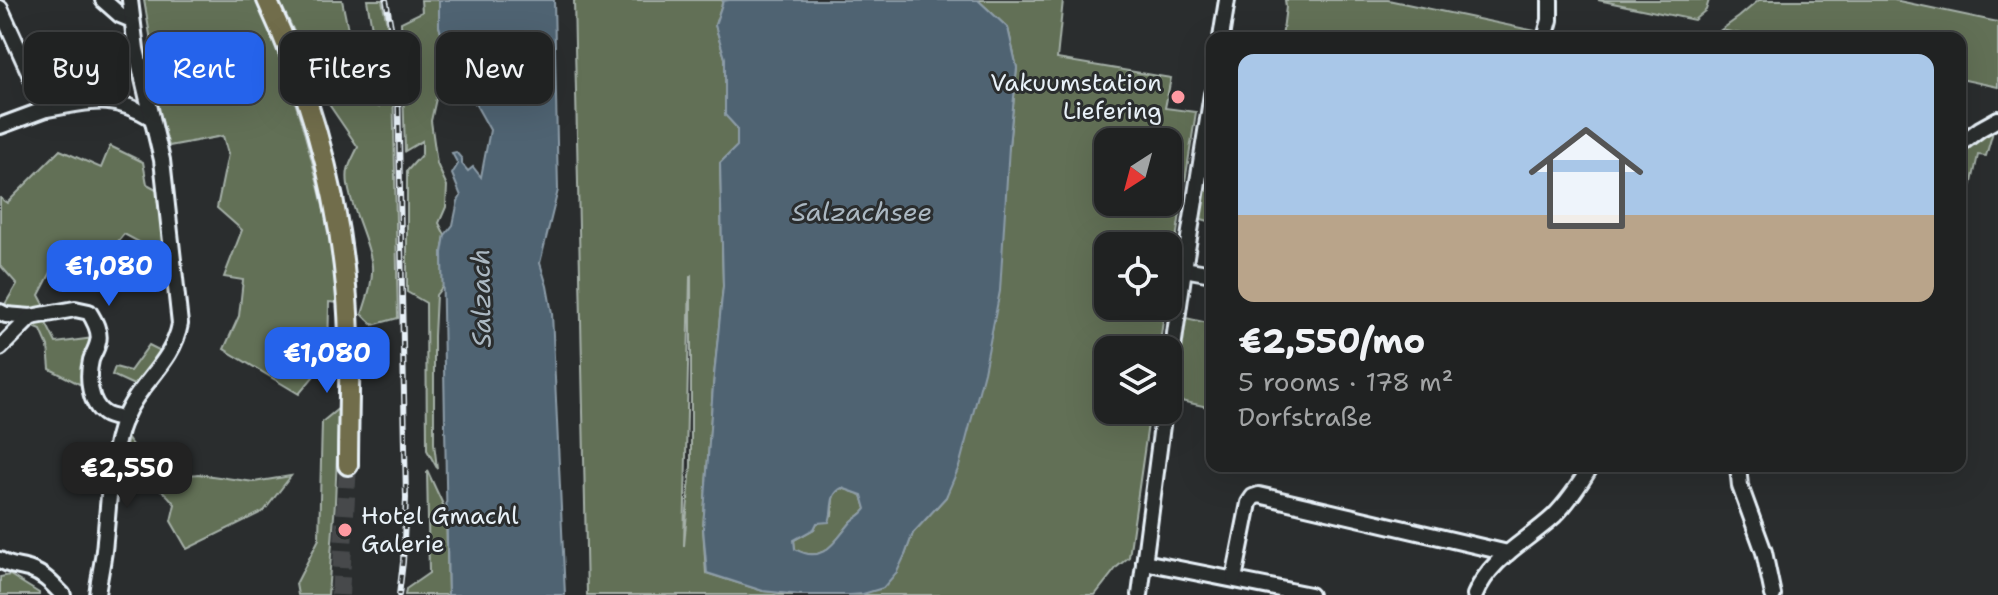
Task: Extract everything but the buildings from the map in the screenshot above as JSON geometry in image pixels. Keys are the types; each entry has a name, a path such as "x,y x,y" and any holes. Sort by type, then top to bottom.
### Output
{"main road":[{"path":"267,0 316,126 338,226 348,325 348,465"}],"street":[{"path":"103,0 120,15 132,20"},
{"path":"97,595 116,453 124,420 132,404 172,350 180,324 162,160 136,49 130,0"},
{"path":"1222,32 1227,0"},
{"path":"1547,31 1550,0"},
{"path":"1,12 46,109"},
{"path":"0,126 46,109 85,101 106,100 141,111 152,118"},
{"path":"1966,140 1998,119"},
{"path":"1175,336 1184,269 1206,168"},
{"path":"1184,269 1206,273"},
{"path":"0,312 31,317 75,309 89,312 100,339 91,361 89,376 92,395 98,408 124,420"},
{"path":"0,348 31,317"},
{"path":"1140,595 1162,424"},
{"path":"1475,595 1490,568 1553,517 1587,472"},
{"path":"1739,472 1740,486 1764,552 1773,595"},
{"path":"1234,579 1249,503 1259,495 1508,553"},
{"path":"0,560 44,576 63,595"},
{"path":"1144,562 1310,595"}],"green space":[{"path":"144,0 257,0 280,59 280,104 295,104 317,181 328,227 339,303 329,302 328,359 299,394 224,349 239,316 243,280 224,277 242,230 217,208 228,154 223,136 169,146 157,104 264,104 264,32 149,32"},
{"path":"279,0 342,0 349,32 294,32"},
{"path":"367,0 382,0 388,32 373,32"},
{"path":"421,0 439,0 441,32 436,32 436,98 431,121 437,164 447,186 446,207 439,223 445,235 443,286 436,295 434,336 434,443 437,468 427,450 426,303 407,292 407,171 422,154 422,141 405,151 404,104 420,104 420,32 401,32 401,22 422,12"},
{"path":"574,0 729,0 723,1 715,25 725,58 725,114 737,128 737,147 720,163 723,286 703,528 706,573 763,591 800,595 587,595","holes":["691,276 691,466 684,546"]},
{"path":"978,0 1063,0 1057,59 1171,78 1165,108 1196,112 1182,201 1182,128 1094,128 1094,216 1180,216 1177,232 1094,232 1094,320 1163,320 1161,336 1094,336 1094,424 1148,424 1129,557 1095,595 850,595 863,594 905,555 913,533 946,497 1009,146 1017,68 1008,28"},
{"path":"1285,0 1388,0 1540,32 1283,32"},
{"path":"1598,0 1709,0 1706,10 1694,20"},
{"path":"1759,0 1894,0 1998,22 1998,87 1966,80 1966,32 1721,30"},
{"path":"329,104 379,107 379,104 394,104 398,318 373,325 362,314 371,284 372,266 347,180 358,147"},
{"path":"1998,123 1986,156 1978,155 1966,209 1966,146"},
{"path":"110,146 143,162 147,184 158,190 167,257 124,234 94,271 60,255 39,295 47,310 1,311 17,284 0,265 0,198 7,203 60,150 101,168"},
{"path":"1206,175 1206,220 1198,218"},
{"path":"43,317 56,343 94,338 87,388 50,369 48,346 41,330 29,325"},
{"path":"1186,318 1206,323 1206,407 1182,401 1182,341"},
{"path":"149,345 165,353 136,386 112,375 115,367 130,371"},
{"path":"339,408 328,595 298,595 296,584 319,539 322,422"},
{"path":"128,439 134,448 165,461 182,476 198,474 254,482 291,476 264,511 187,549 171,521 175,504 169,497 158,488 142,487 118,476"},
{"path":"427,470 446,511 448,595 405,595 406,589 429,573"},
{"path":"842,488 862,495 866,509 822,552 805,553 795,549 794,540 832,515 834,496"},
{"path":"10,575 39,595 0,595 0,577"}],"water":[{"name":"Salzach","path":"439,0 554,0 558,190 540,263 552,313 565,595 448,595 442,253 445,235 453,225 461,196 452,174 458,164 452,153 456,152 468,171 473,167 481,177 490,130 475,104 553,104 553,32 441,32"},
{"name":"Salzachsee","path":"978,0 1008,28 1017,68 1000,291 984,372 959,467 946,497 913,533 897,572 883,588 863,594 800,595 763,591 707,573 703,528 723,286 720,163 737,146 737,128 725,115 725,58 715,25 723,1","holes":["842,488 862,495 866,509 828,548 814,554 795,549 794,540 814,529 817,523 829,522 833,499 838,491"]}],"tunnel":[{"path":"340,595 348,465"}],"railway":[{"path":"386,0 398,86 406,498 399,595"}],"place":[{"name":"Vakuumstation Liefering","path":"1178,97"},
{"name":"Hotel Gmachl Galerie","path":"345,530"}]}
